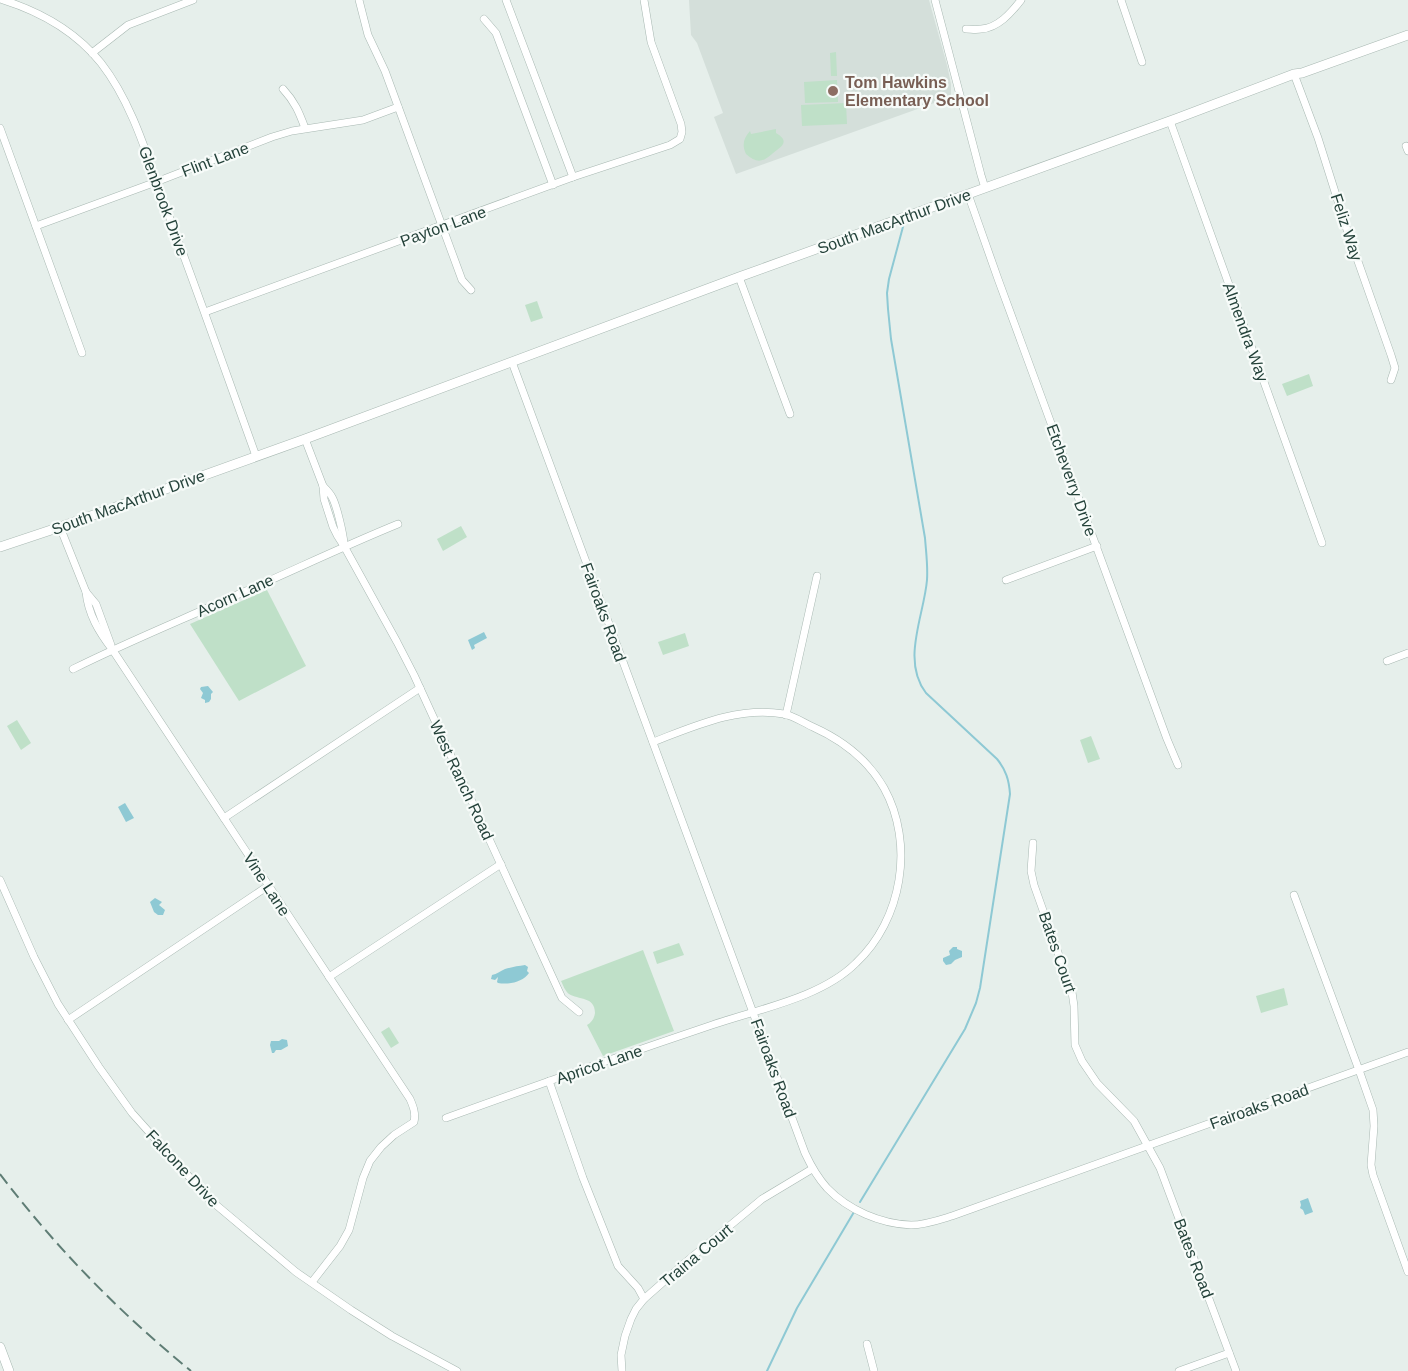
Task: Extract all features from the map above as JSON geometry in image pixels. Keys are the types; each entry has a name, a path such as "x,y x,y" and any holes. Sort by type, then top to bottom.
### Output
{"street":[{"name":"Glenbrook Drive","path":"3,0 47,18 70,33 92,53 118,87 131,114 256,456"},
{"path":"92,53 128,25 193,0"},
{"path":"359,0 368,35 385,71 462,280 471,290"},
{"path":"506,0 573,177"},
{"name":"Payton Lane","path":"205,312 573,177 670,145 680,139 681,124 651,42 644,0"},
{"path":"935,0 986,188"},
{"path":"966,29 983,29 996,24 1006,17 1021,0"},
{"path":"1121,0 1142,62"},
{"path":"484,19 496,33 553,185"},
{"name":"South MacArthur Drive","path":"305,439 739,277 1408,34"},
{"name":"Feliz Way","path":"1294,74 1392,355 1395,368 1391,380"},
{"path":"283,89 299,111 304,128"},
{"name":"Flint Lane","path":"36,226 272,137 304,128 363,120 398,107"},
{"name":"Almendra Way","path":"1170,121 1322,543"},
{"path":"0,128 81,352"},
{"name":"Etcheverry Drive","path":"968,194 1178,765"},
{"path":"739,277 790,414"},
{"name":"Fairoaks Road","path":"512,362 801,1142 812,1169 827,1188 840,1199 863,1213 890,1223 912,1225 925,1223 952,1216 1408,1052"},
{"path":"256,456 305,439"},
{"name":"West Ranch Road","path":"305,439 323,486 324,499 333,515 337,535 398,642 562,998 579,1012"},
{"name":"South MacArthur Drive","path":"0,547 256,456"},
{"name":"Acorn Lane","path":"73,669 112,649 398,524"},
{"name":"Vine Lane","path":"60,527 86,592 96,604 112,649 414,1108 414,1122 394,1135 370,1161 349,1230 340,1246 312,1282"},
{"path":"1006,580 1097,546"},
{"path":"786,715 816,576"},
{"path":"1387,661 1408,653"},
{"path":"224,818 420,688"},
{"name":"Apricot Lane","path":"446,1118 799,997 824,986 843,975 857,963 876,941 886,923 899,882 900,837 884,789 875,774 843,744 826,733 786,715 764,712 714,719 653,742"},
{"name":"Bates Court","path":"1033,843 1034,885 1072,992 1076,1045 1082,1061 1097,1083 1134,1121 1148,1146"},
{"path":"329,977 501,864"},
{"name":"Falcone Drive","path":"0,880 33,957 68,1020 132,1113 209,1199 296,1272 392,1336 457,1371"},
{"path":"68,1020 268,886"},
{"path":"1294,895 1373,1110 1371,1165 1373,1175 1408,1272"},
{"path":"549,1081 583,1178 618,1266 638,1288 644,1299"},
{"name":"Bates Road","path":"1148,1146 1160,1168 1236,1371"},
{"name":"Traina Court","path":"622,1371 621,1355 625,1336 636,1309 644,1299 762,1199 812,1169"},
{"path":"867,1344 874,1371"},
{"path":"0,1347 9,1371"},
{"path":"1179,1371 1229,1353"}],"shaded area":[{"name":"Tom Hawkins Elementary School","path":"689,0 929,0 947,65 951,97 736,174 714,117 723,113 697,43 691,35"}],"green space":[{"path":"836,52 837,76 831,76 830,53"},
{"path":"837,80 838,102 805,103 804,82"},
{"path":"846,103 847,124 802,126 801,105"},
{"path":"776,129 776,133 783,139 783,145 762,160 753,159 746,154 744,142 750,131 751,134"},
{"path":"537,301 543,318 531,322 525,305"},
{"path":"1309,374 1313,386 1287,396 1282,384"},
{"path":"461,526 467,537 443,551 437,539"},
{"path":"267,590 306,666 239,701 190,624"},
{"path":"685,633 689,646 663,655 658,642"},
{"path":"17,720 31,743 21,750 7,726"},
{"path":"1091,736 1100,759 1088,763 1080,740"},
{"path":"679,943 684,955 657,964 653,952"},
{"path":"643,950 674,1031 603,1056 587,1025 595,1015 592,1004 569,994 561,981"},
{"path":"1284,988 1288,1005 1261,1013 1256,996"},
{"path":"389,1027 399,1043 391,1048 381,1032"}],"water":[{"path":"484,632 487,638 474,645 475,648 472,650 468,640"},
{"path":"208,686 213,692 209,702 205,703 205,700 201,698 203,693 200,689"},
{"path":"125,803 134,818 126,822 118,807"},
{"path":"155,898 162,902 159,905 165,910 163,915 154,912 150,902"},
{"path":"953,947 962,951 962,957 946,965 943,958 950,955 949,951"},
{"path":"525,965 529,973 519,981 502,984 497,982 498,977 495,980 491,979 492,975 505,969"},
{"path":"287,1040 288,1046 272,1053 271,1041"},
{"path":"1308,1198 1313,1212 1305,1215 1300,1208 1300,1201"}],"waterway":[{"path":"860,1202 965,1029 976,1003 1010,794 1007,775 1000,763 926,693 915,666 916,638 927,580 927,559 891,339 887,293 904,223"},
{"path":"767,1371 797,1308 854,1212"}],"railway":[{"path":"0,1174 66,1254 114,1303 191,1371"}],"place":[{"name":"Tom Hawkins Elementary School","path":"833,91"}]}
